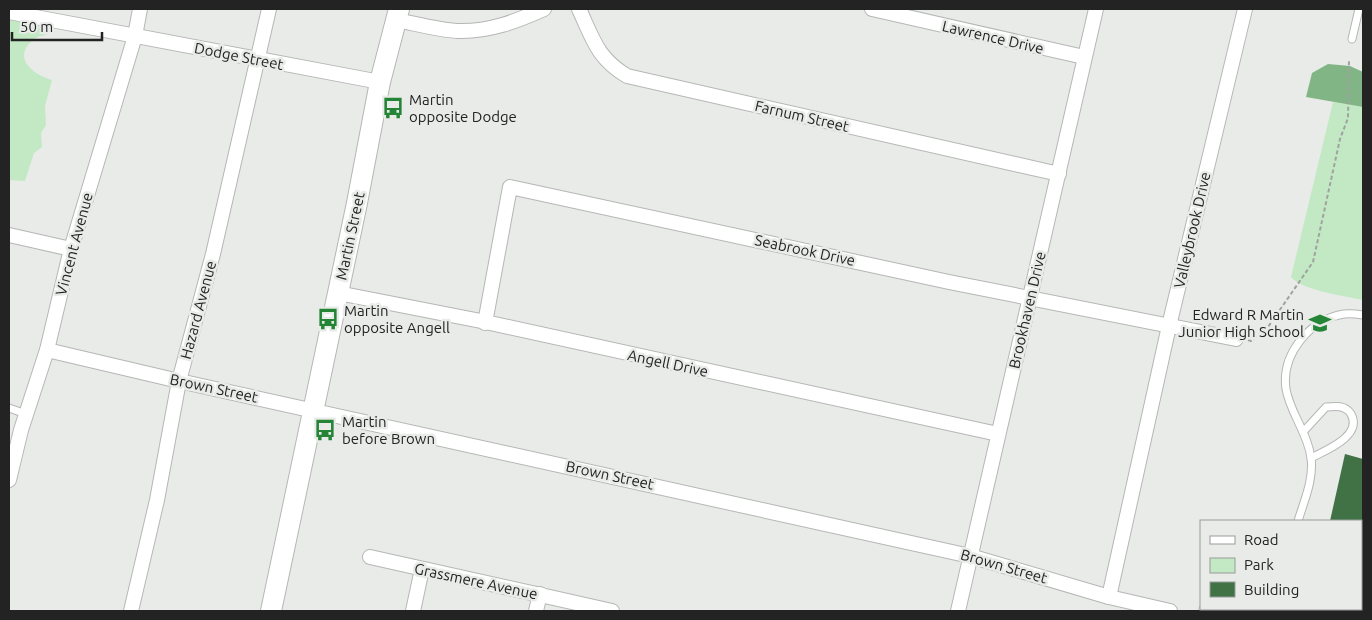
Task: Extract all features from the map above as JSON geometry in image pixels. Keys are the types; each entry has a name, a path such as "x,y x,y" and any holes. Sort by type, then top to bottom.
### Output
{"street":[{"name":"Vincent Avenue","path":"9,480 26,414 47,350 72,249 135,36 140,9"},
{"name":"Hazard Avenue","path":"131,611 157,500 179,381 200,308 269,9"},
{"path":"398,15 459,31 476,30 514,22 544,9"},
{"name":"Farnum Street","path":"579,9 601,55 613,67 627,76 1059,174"},
{"name":"Lawrence Drive","path":"872,9 1084,57"},
{"name":"Brookhaven Drive","path":"958,611 1096,9"},
{"name":"Valleybrook Drive","path":"1109,597 1170,326 1245,9"},
{"name":"Dodge Street","path":"9,12 380,82"},
{"name":"Martin Street","path":"271,611 380,82 398,15"},
{"name":"Seabrook Drive","path":"484,323 510,187 1029,298 1236,338"},
{"path":"9,235 72,249"},
{"name":"Angell Drive","path":"338,293 998,434"},
{"name":"Brown Street","path":"47,350 179,381 314,409 970,556 1109,597 1170,611"},
{"name":"Grassmere Avenue","path":"370,557 612,611"},
{"path":"413,611 422,569"},
{"path":"536,611 540,594"}],"lane":[{"path":"1352,39 1359,9"},
{"path":"1298,520 1310,479 1311,458 1286,388 1286,375 1291,355 1304,334 1324,320 1345,314 1363,315"},
{"path":"1303,432 1326,407 1338,406 1347,409 1352,416 1354,426 1349,435 1311,458"},
{"path":"9,408 26,414"}],"path":[{"path":"1236,338 1251,341 1268,326 1313,262 1340,139 1348,118 1349,60"}],"green space":[{"path":"9,11 26,24 48,28 51,32 35,38 24,53 27,65 32,70 52,80 45,106 46,125 41,133 42,147 34,153 25,181 9,180"},
{"path":"1328,64 1350,66 1363,72 1363,107 1306,97 1312,73"},
{"path":"1333,102 1363,107 1363,300 1313,289 1296,282 1291,277"}],"building":[{"path":"1345,454 1363,459 1363,521 1330,520"}],"place":[{"name":"Martin opposite Dodge","path":"393,108"},
{"name":"Martin opposite Angell","path":"328,319"},
{"name":"Edward R Martin Junior High School","path":"1320,323"},
{"name":"Martin before Brown","path":"325,430"}]}
